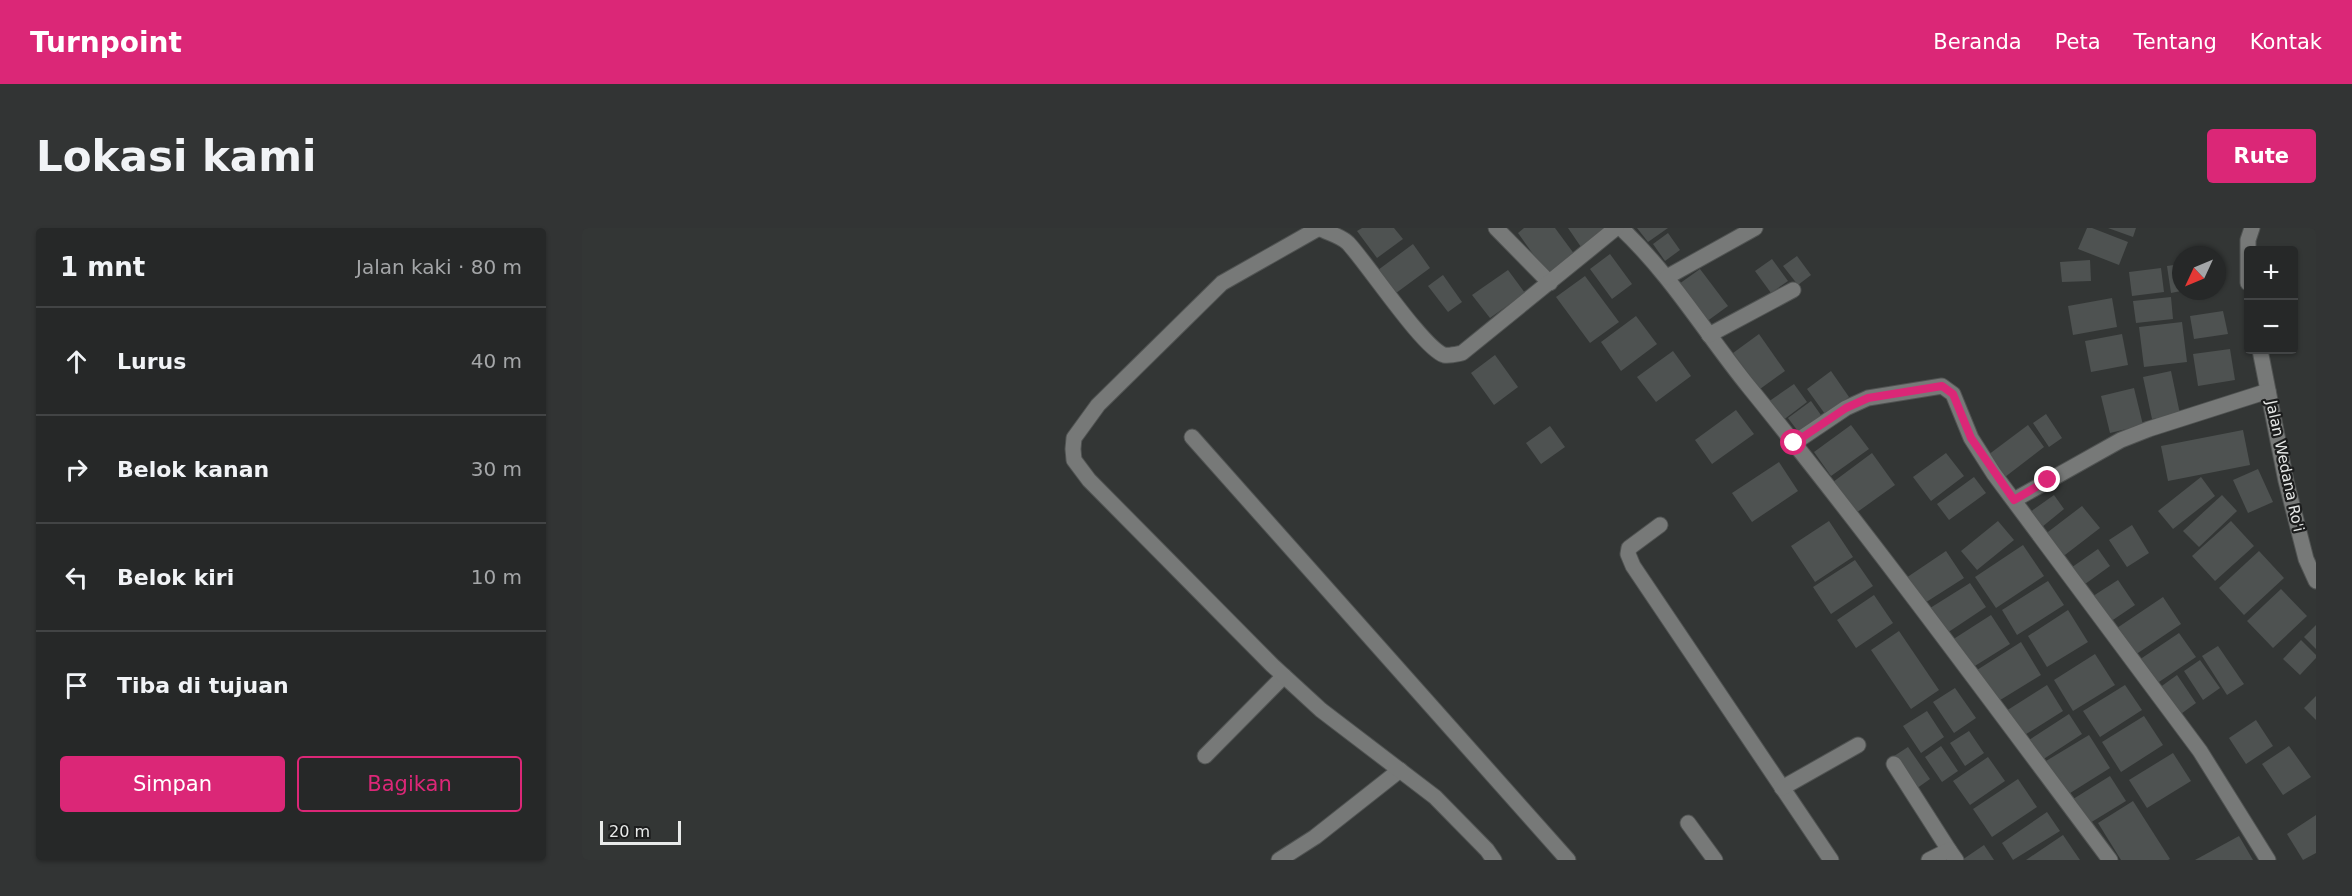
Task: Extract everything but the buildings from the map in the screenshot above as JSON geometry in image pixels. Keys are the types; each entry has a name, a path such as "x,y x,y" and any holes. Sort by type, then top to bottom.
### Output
{"street":[{"path":"1494,860 1436,797 1321,710 1199,593 1089,480 1074,460 1074,438 1098,405 1222,283 1319,228 1346,241 1407,319 1442,354 1447,355 1462,353 1616,228"},
{"path":"1496,228 1550,283"},
{"path":"1621,228 1667,277 1709,335 1943,636 2110,860"},
{"path":"1667,277 1755,228"},
{"path":"2248,246 2252,228"},
{"path":"1709,335 1793,290"},
{"name":"Jalan Wedana Ro'i","path":"2261,354 2294,514 2306,559 2316,581"},
{"path":"1794,443 1846,408 1868,398 1942,386 1953,394 1971,438 2070,579 2200,751 2268,860"},
{"path":"2014,500 2121,440 2268,391"},
{"path":"1192,437 1568,860"},
{"path":"1660,525 1629,548 1628,554 1633,566 1831,860"},
{"path":"1205,756 1284,676"},
{"path":"1782,788 1858,745"},
{"path":"1894,764 1953,855 1929,860"},
{"path":"1279,860 1315,837 1400,770"},
{"path":"1688,823 1715,860"}],"route":[{"path":"1794,443 1846,408 1868,398 1942,386 1953,394 1971,438 2014,500 2048,480"}]}
